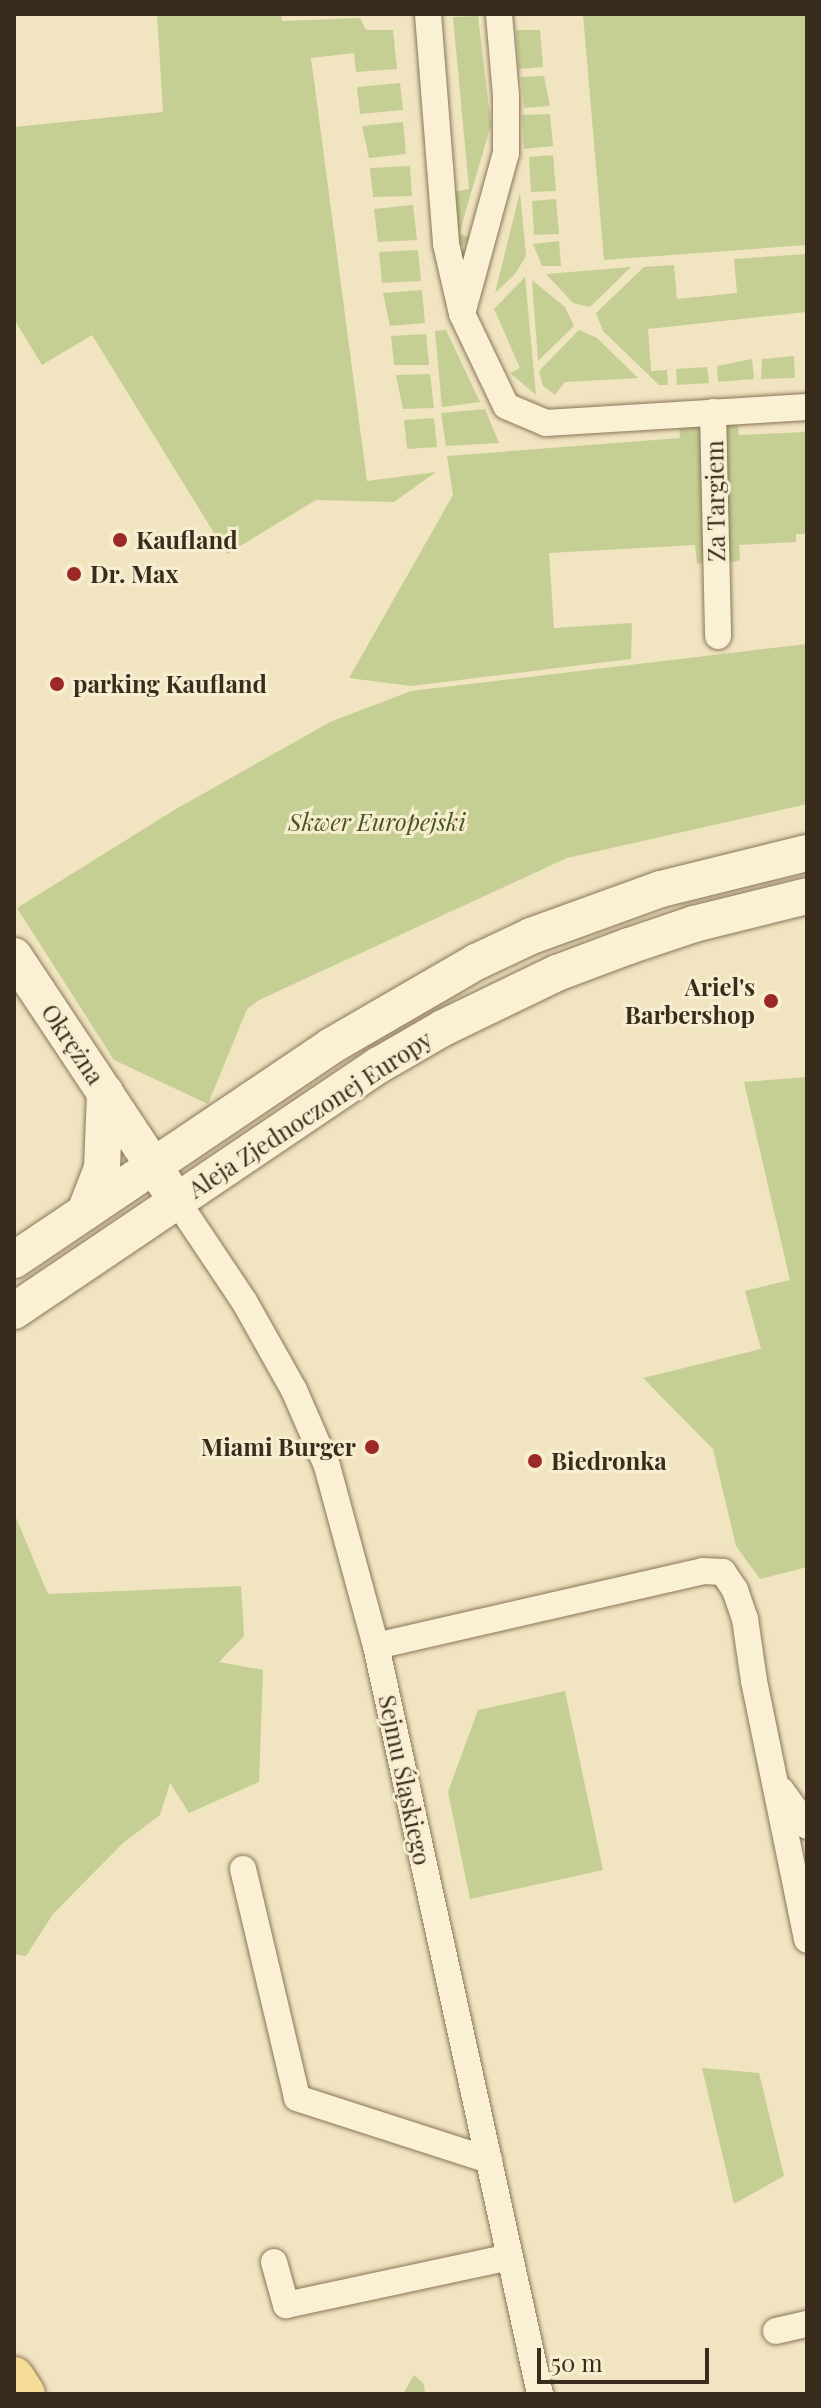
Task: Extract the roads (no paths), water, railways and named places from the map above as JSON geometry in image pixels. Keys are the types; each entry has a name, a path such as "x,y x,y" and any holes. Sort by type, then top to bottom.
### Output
{"main road":[{"name":"Aleja Zjednoczonej Europy","path":"14,1260 386,1012 531,936 661,889 807,853"},
{"name":"Aleja Zjednoczonej Europy","path":"14,1311 379,1065 498,1001 629,946 694,924 807,896"},
{"name":"Okrężna","path":"14,956 177,1201"},
{"name":"Okrężna","path":"105,1092 137,1119 158,1128 191,1128 222,1120"},
{"path":"85,1212 102,1168 105,1092"},
{"path":"14,2377 25,2394"}],"street":[{"path":"428,14 446,244 462,314 506,406 546,423 713,412"},
{"path":"462,314 506,153 506,96 499,14"},
{"name":"Za Targiem","path":"718,636 713,412 807,407"},
{"name":"Sejmu Śląskiego","path":"177,1201 244,1301 294,1390 327,1466 376,1646 540,2394"},
{"path":"376,1646 703,1571 723,1572 735,1590 745,1619 754,1681 807,1940"},
{"path":"774,1780 807,1826"},
{"path":"243,1869 297,2098 489,2160"},
{"path":"274,2262 286,2305 510,2257"},
{"path":"776,2331 807,2324"},
{"path":"14,2354 25,2394"}],"place":[{"name":"Kaufland","path":"120,540"},
{"name":"Dr. Max","path":"74,574"},
{"name":"parking Kaufland","path":"57,684"},
{"name":"Ariel's Barbershop","path":"771,1001"},
{"name":"Miami Burger","path":"372,1447"},
{"name":"Biedronka","path":"535,1461"}],"park label":[{"name":"Skwer Europejski","path":"377,822"}]}
